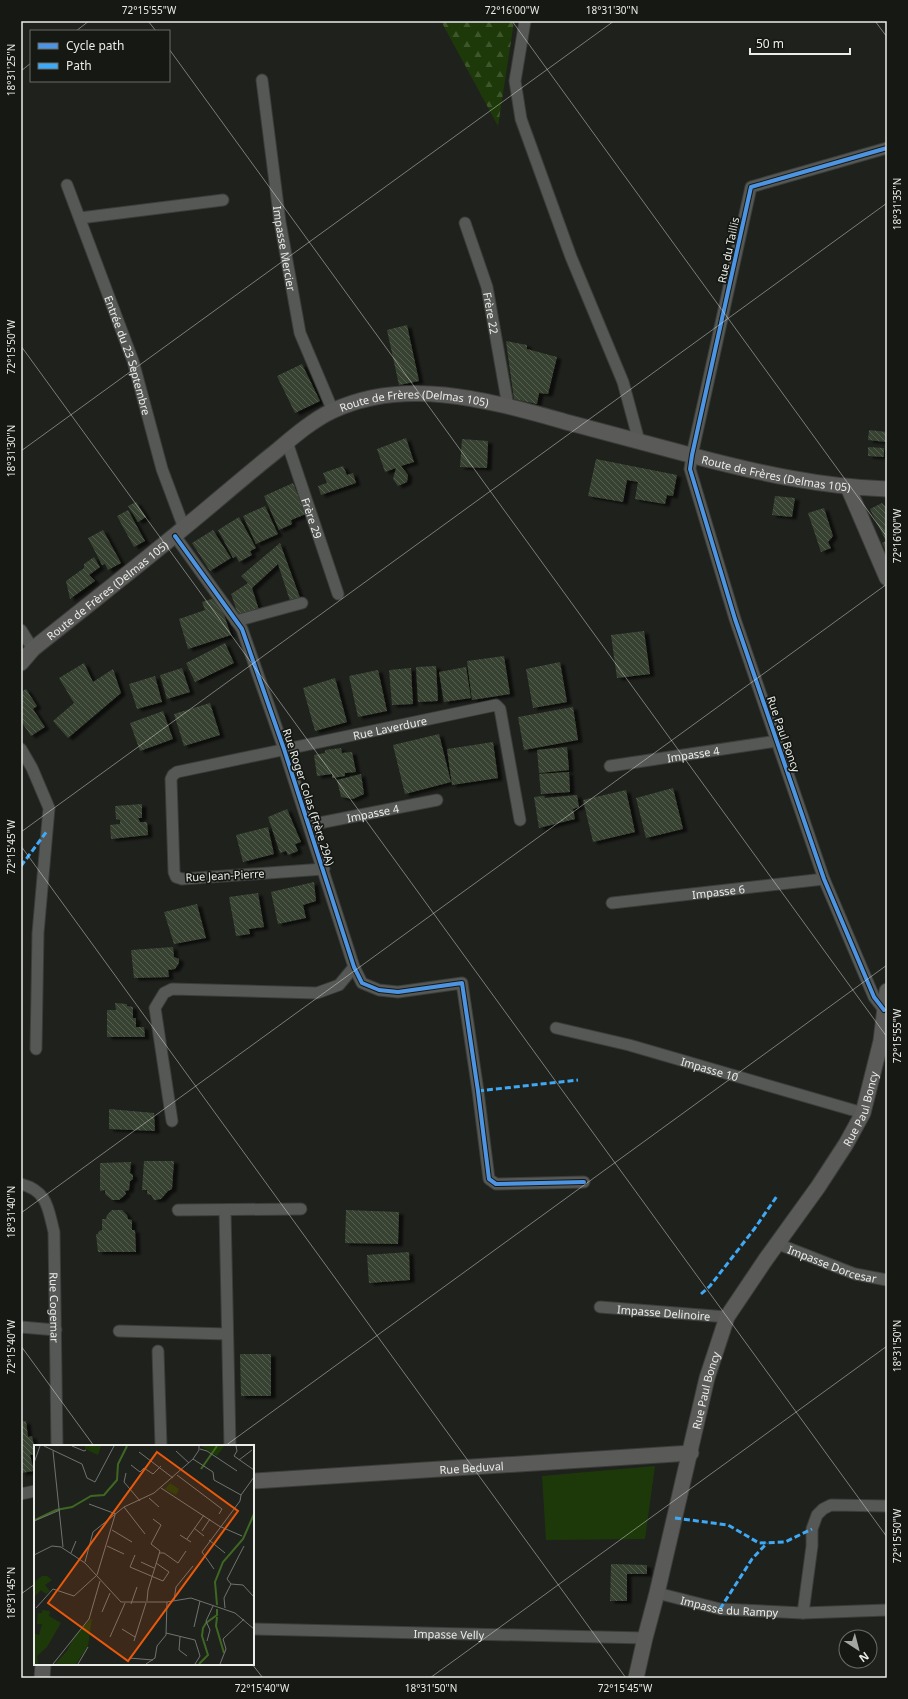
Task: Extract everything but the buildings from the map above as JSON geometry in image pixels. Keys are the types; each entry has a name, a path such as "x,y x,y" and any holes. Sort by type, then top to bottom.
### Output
{"street":[{"path":"525,21 515,81 521,119 569,250 623,382 638,441"},
{"name":"Impasse Mercier","path":"262,80 280,222 300,333 333,411"},
{"name":"Rue du Taillis","path":"692,456 751,187 887,148"},
{"name":"Entrée du 23 Septembre","path":"67,185 133,360 180,532"},
{"path":"80,218 223,200"},
{"name":"Frère 22","path":"465,223 487,287 508,406"},
{"name":"Route de Frères (Delmas 105)","path":"21,663 33,649 180,532 315,420 333,411 368,398 410,393 443,394 508,406 692,456 795,478 848,487 887,489"},
{"name":"Frère 29","path":"287,442 338,594"},
{"name":"Rue Paul Boncy","path":"636,1678 645,1638 658,1593 707,1378 727,1317 766,1259 818,1187 846,1144 863,1113 881,1041 885,1016 874,997 824,879 735,619 690,469 692,456"},
{"path":"848,487 887,578"},
{"name":"Rue Roger Colas (Frère 29A)","path":"180,532 242,629 324,869 354,967 362,983 379,990 398,992 462,983 489,1179 491,1182 496,1184 584,1182"},
{"path":"236,621 302,603"},
{"path":"21,630 33,649"},
{"name":"Rue Laverdure","path":"171,779 177,772 496,705 500,710 520,820"},
{"name":"Impasse 4","path":"610,766 777,741"},
{"path":"21,749 49,808 38,933 36,1049"},
{"name":"Rue Jean-Pierre","path":"171,779 174,872 176,877 182,879 324,869"},
{"name":"Impasse 4","path":"309,825 437,800"},
{"name":"Impasse 6","path":"612,903 824,879"},
{"path":"172,1121 155,1008 164,993 172,989 317,992 339,985 354,967"},
{"path":"885,1016 887,991"},
{"name":"Impasse 10","path":"556,1028 629,1045 863,1113"},
{"name":"Rue Cogemar","path":"21,1184 29,1186 41,1194 47,1203 54,1232 57,1445"},
{"path":"178,1210 301,1208"},
{"path":"225,1210 230,1445"},
{"name":"Impasse Dorcesar","path":"778,1244 856,1274 887,1280"},
{"name":"Impasse Delinoire","path":"600,1307 727,1317"},
{"path":"21,1326 56,1330"},
{"path":"119,1331 228,1334"},
{"path":"158,1351 161,1445"},
{"name":"Rue Beduval","path":"254,1482 691,1453"},
{"path":"21,1494 34,1491"},
{"path":"803,1613 812,1546 812,1529 817,1515 831,1505 887,1506"},
{"name":"Impasse du Rampy","path":"658,1593 720,1609 803,1613 887,1610"},
{"name":"Impasse Velly","path":"254,1629 645,1638"},
{"path":"42,1678 43,1665"}],"green space":[{"path":"441,21 514,21 498,126"},
{"path":"655,1466 645,1539 546,1540 542,1476"}],"marked path":[{"path":"21,866 47,831"},
{"path":"478,1091 578,1080"},
{"path":"701,1294 710,1286 755,1228 777,1196"},
{"path":"675,1518 728,1525 759,1543 785,1542 812,1529"},
{"path":"720,1609 752,1559 767,1543"}],"cycle path":[{"path":"884,1010 874,997 824,879 735,619 690,469 751,187 887,148"},
{"path":"175,536 242,629 284,749 354,967 362,983 379,990 398,992 462,983 489,1179 496,1184 584,1182"}]}
